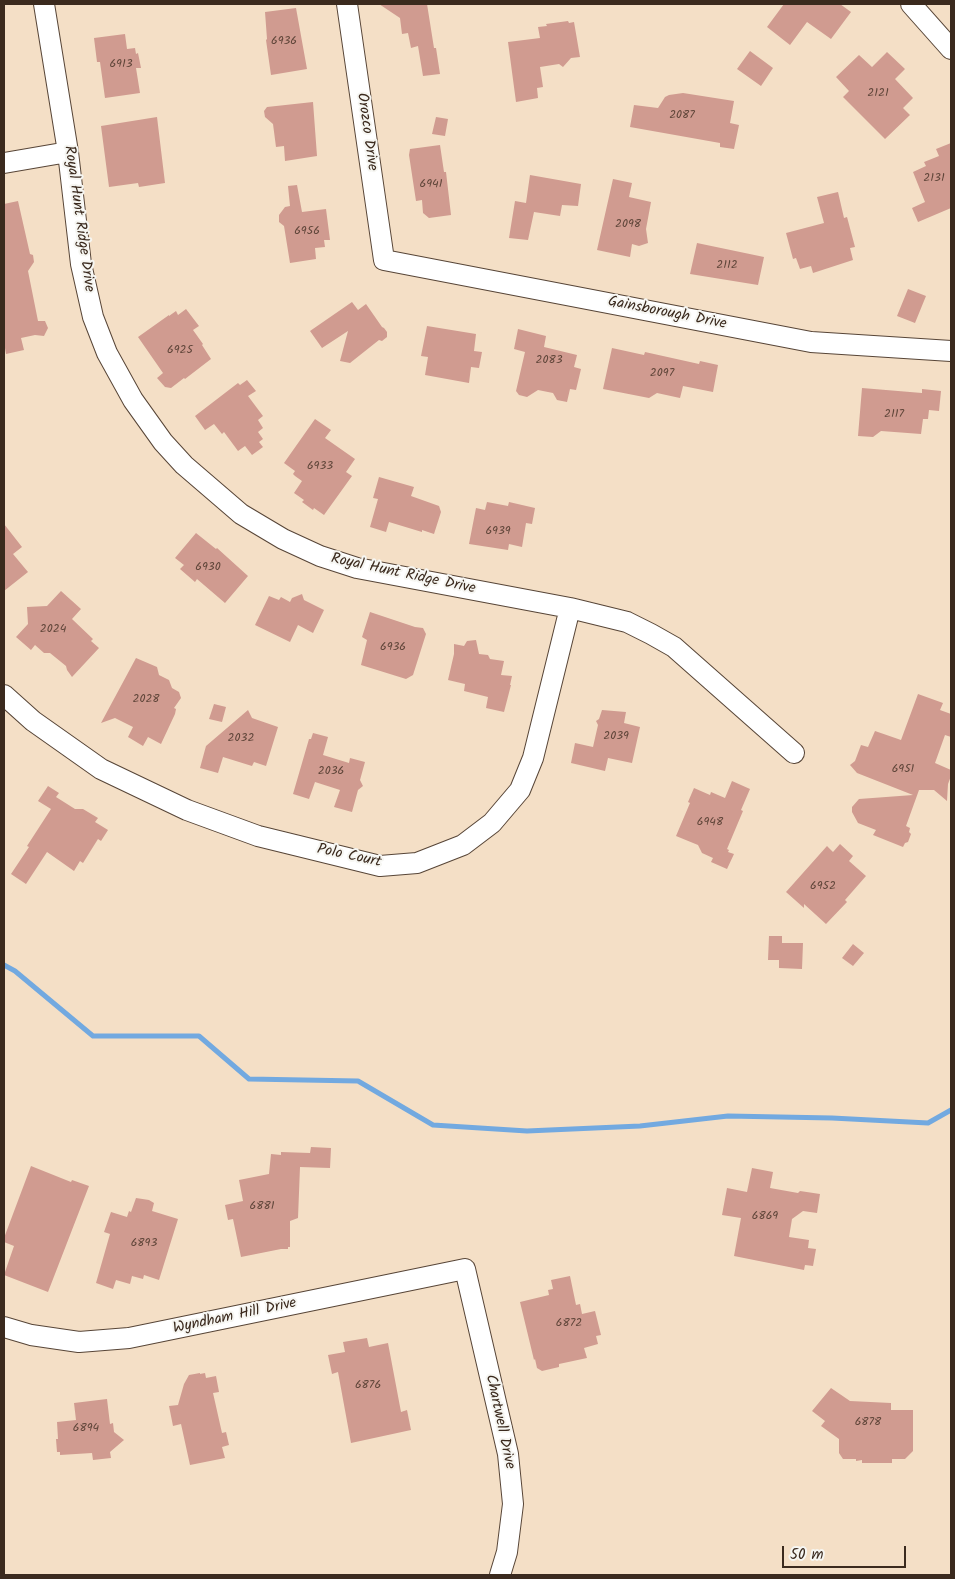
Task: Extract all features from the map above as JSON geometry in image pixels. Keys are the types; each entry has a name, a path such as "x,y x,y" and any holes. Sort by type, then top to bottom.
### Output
{"street":[{"name":"Royal Hunt Ridge Drive","path":"44,4 68,152 81,264 93,316 107,354 133,400 163,442 184,465 240,514 283,539 320,556 356,568 570,608 627,622 674,647 794,753"},
{"name":"Orozco Drive","path":"347,4 384,260"},
{"path":"911,4 951,49"},
{"path":"4,163 68,152"},
{"name":"Gainsborough Drive","path":"384,260 812,342 951,351"},
{"name":"Polo Court","path":"4,695 33,721 101,769 186,810 258,836 380,866 417,863 463,845 492,824 520,790 533,758 570,608"},
{"name":"Wyndham Hill Drive","path":"4,1327 31,1335 79,1342 129,1338 465,1269"},
{"name":"Chartwell Drive","path":"465,1269 508,1454 513,1504 507,1552 500,1575"}],"building":[{"path":"379,4 427,4 440,74 423,76 418,46 411,48 408,33 402,34 400,18"},
{"path":"784,4 840,4 851,12 831,39 807,22 790,45 767,27"},
{"path":"296,8 307,69 271,75 266,40 265,12"},
{"path":"568,21 569,23 574,22 580,57 571,58 563,67 559,64 540,67 543,87 537,88 538,98 516,102 508,42 540,38 538,27"},
{"path":"125,34 127,49 135,48 136,54 138,53 141,68 136,68 140,93 105,98 100,62 97,62 94,38"},
{"path":"750,51 773,68 761,86 737,69"},
{"path":"887,52 905,69 895,79 913,98 903,108 910,115 885,139 843,97 849,91 836,77 859,55 872,67"},
{"path":"683,93 734,101 730,123 739,125 734,149 720,147 720,143 630,127 634,105 658,108 665,97"},
{"path":"313,102 317,156 285,161 284,146 276,147 273,124 265,117 264,111 267,107"},
{"path":"157,117 165,183 139,187 138,183 109,187 101,126"},
{"path":"436,117 448,119 445,136 432,134"},
{"path":"951,143 951,208 918,222 912,208 925,202 913,172 926,166 924,162 939,156 936,149"},
{"path":"440,145 444,172 446,172 451,215 429,218 423,213 422,200 416,201 409,155 410,149"},
{"path":"530,175 581,184 578,206 562,205 560,216 534,212 528,240 509,238 515,201 526,203"},
{"path":"613,179 632,183 629,197 651,202 646,229 648,243 639,246 632,244 630,257 597,250"},
{"path":"297,185 302,212 326,209 330,240 324,240 325,247 315,248 316,259 290,263 284,226 279,222 279,215 285,207 290,206 288,186"},
{"path":"838,192 844,218 847,217 855,247 850,248 853,260 813,273 811,266 800,269 796,258 793,259 786,233 824,223 817,197"},
{"path":"18,201 30,254 33,255 34,262 28,271 38,321 45,321 48,328 44,336 35,335 21,338 24,350 6,354 4,342 4,204"},
{"path":"697,243 764,257 758,285 690,274"},
{"path":"908,289 926,296 915,323 897,316"},
{"path":"352,302 358,310 366,304 387,332 387,337 382,341 379,340 350,363 340,361 348,331 322,348 310,331"},
{"path":"186,309 199,326 193,330 211,359 171,388 165,387 157,378 163,373 138,337 169,315 176,311 178,315"},
{"path":"427,326 476,334 474,351 482,352 479,368 471,367 469,383 425,375 428,357 421,356"},
{"path":"518,329 546,336 544,347 577,355 574,367 581,369 576,390 570,389 567,402 557,400 553,393 538,390 527,397 519,395 516,391 525,352 514,349"},
{"path":"612,348 644,355 645,352 699,364 700,361 718,365 713,392 683,386 680,398 657,393 649,398 603,389"},
{"path":"247,380 256,391 248,396 263,416 258,420 263,428 258,432 263,439 259,442 263,447 252,455 245,446 238,451 224,432 222,434 214,424 205,430 195,416 238,383 240,385"},
{"path":"862,388 922,393 922,389 941,391 939,411 929,410 928,419 923,419 921,434 881,431 873,437 858,436"},
{"path":"315,419 331,430 325,438 355,459 346,472 352,476 324,515 302,502 304,500 294,493 302,481 293,474 295,471 284,463"},
{"path":"379,477 414,487 411,496 439,506 441,512 434,534 389,522 386,532 370,527 378,499 373,498"},
{"path":"487,502 508,506 509,502 535,508 532,524 526,523 522,547 509,544 508,550 469,544 476,508 485,510"},
{"path":"4,524 22,547 13,554 28,572 4,591"},
{"path":"196,533 217,548 248,576 225,603 197,579 195,582 180,569 184,565 175,558"},
{"path":"61,591 81,609 72,619 93,639 91,641 99,648 72,677 66,666 50,653 44,653 35,645 31,650 16,637 28,624 27,607 47,606"},
{"path":"302,594 304,600 324,610 313,633 298,625 290,642 255,625 269,596 279,600 281,597 290,602 292,598"},
{"path":"370,612 423,628 426,634 413,675 406,679 361,665 367,640 362,637"},
{"path":"476,640 479,654 488,655 490,659 504,661 501,675 512,676 504,712 486,708 488,697 464,691 465,684 448,680 454,654 454,644 464,646 467,641"},
{"path":"136,658 157,667 159,675 169,680 172,688 179,692 181,698 174,708 176,709 175,714 161,744 148,737 143,746 128,737 133,727 115,718 101,723"},
{"path":"918,694 943,703 940,710 951,714 951,737 945,735 935,763 951,770 951,776 948,784 947,801 934,790 919,790 906,826 910,828 909,832 911,834 908,842 903,847 873,835 876,830 858,823 852,812 852,807 859,799 913,795 857,773 850,765 855,761 861,745 868,747 875,731 901,740"},
{"path":"214,704 226,707 222,722 209,719"},
{"path":"248,710 252,718 278,727 266,766 254,762 252,766 223,757 218,773 200,768 206,746"},
{"path":"602,710 626,712 624,723 640,727 632,763 608,758 605,771 571,763 575,743 593,747 598,725 596,721 599,719"},
{"path":"313,733 328,737 323,755 349,763 350,758 365,762 360,780 363,786 358,790 352,812 334,807 340,790 315,782 309,799 293,794 309,739 311,739"},
{"path":"732,781 750,789 727,849 729,850 728,852 734,854 727,869 711,862 713,858 702,853 698,845 676,836 690,803 688,802 694,788 710,795 711,792 725,798"},
{"path":"48,786 59,793 56,797 75,809 83,809 98,818 95,822 108,830 101,841 98,839 83,863 80,861 74,871 47,852 26,884 11,874 51,809 38,801"},
{"path":"840,844 853,856 849,861 866,876 845,900 847,902 826,924 804,904 804,908 786,892 827,846 833,852"},
{"path":"769,936 782,936 782,943 803,943 802,969 779,968 779,960 768,960"},
{"path":"853,944 864,953 853,966 842,958"},
{"path":"311,1147 331,1148 330,1168 300,1167 298,1218 290,1221 290,1247 288,1249 241,1257 233,1219 228,1220 225,1205 243,1201 239,1180 269,1174 271,1154 281,1155 281,1152 310,1153"},
{"path":"31,1166 71,1182 72,1180 89,1186 48,1292 4,1275 14,1246 4,1242 4,1238"},
{"path":"752,1168 773,1172 770,1188 798,1193 800,1191 820,1194 817,1213 803,1211 792,1219 789,1237 809,1240 808,1248 816,1249 813,1266 805,1265 804,1270 734,1256 741,1218 722,1215 727,1188 747,1192"},
{"path":"136,1198 149,1200 154,1203 152,1211 178,1219 159,1280 144,1275 143,1279 132,1276 130,1284 116,1280 113,1289 96,1283 110,1234 104,1232 111,1212 127,1217"},
{"path":"570,1276 576,1305 580,1304 582,1314 595,1311 601,1335 596,1336 598,1344 584,1348 587,1358 559,1364 559,1367 542,1371 537,1368 534,1360 520,1302 549,1295 548,1290 553,1289 551,1280"},
{"path":"367,1338 369,1347 388,1343 401,1412 407,1410 411,1430 351,1443 338,1372 332,1374 328,1355 345,1352 343,1342"},
{"path":"205,1373 206,1378 216,1376 219,1392 213,1393 222,1433 226,1432 229,1445 222,1447 225,1458 190,1465 181,1424 173,1426 169,1406 178,1405 184,1384 189,1375"},
{"path":"831,1388 850,1401 891,1403 891,1410 913,1410 913,1451 905,1459 892,1459 892,1463 862,1463 862,1460 843,1459 839,1453 839,1439 821,1426 825,1421 812,1411"},
{"path":"107,1399 110,1424 113,1423 114,1432 124,1440 110,1452 111,1458 93,1460 92,1453 60,1455 60,1452 57,1452 57,1422 76,1420 74,1403"}],"waterway":[{"path":"4,965 15,971 93,1036 199,1036 249,1079 358,1081 433,1125 527,1131 640,1126 728,1116 832,1118 928,1123 951,1110"}]}
